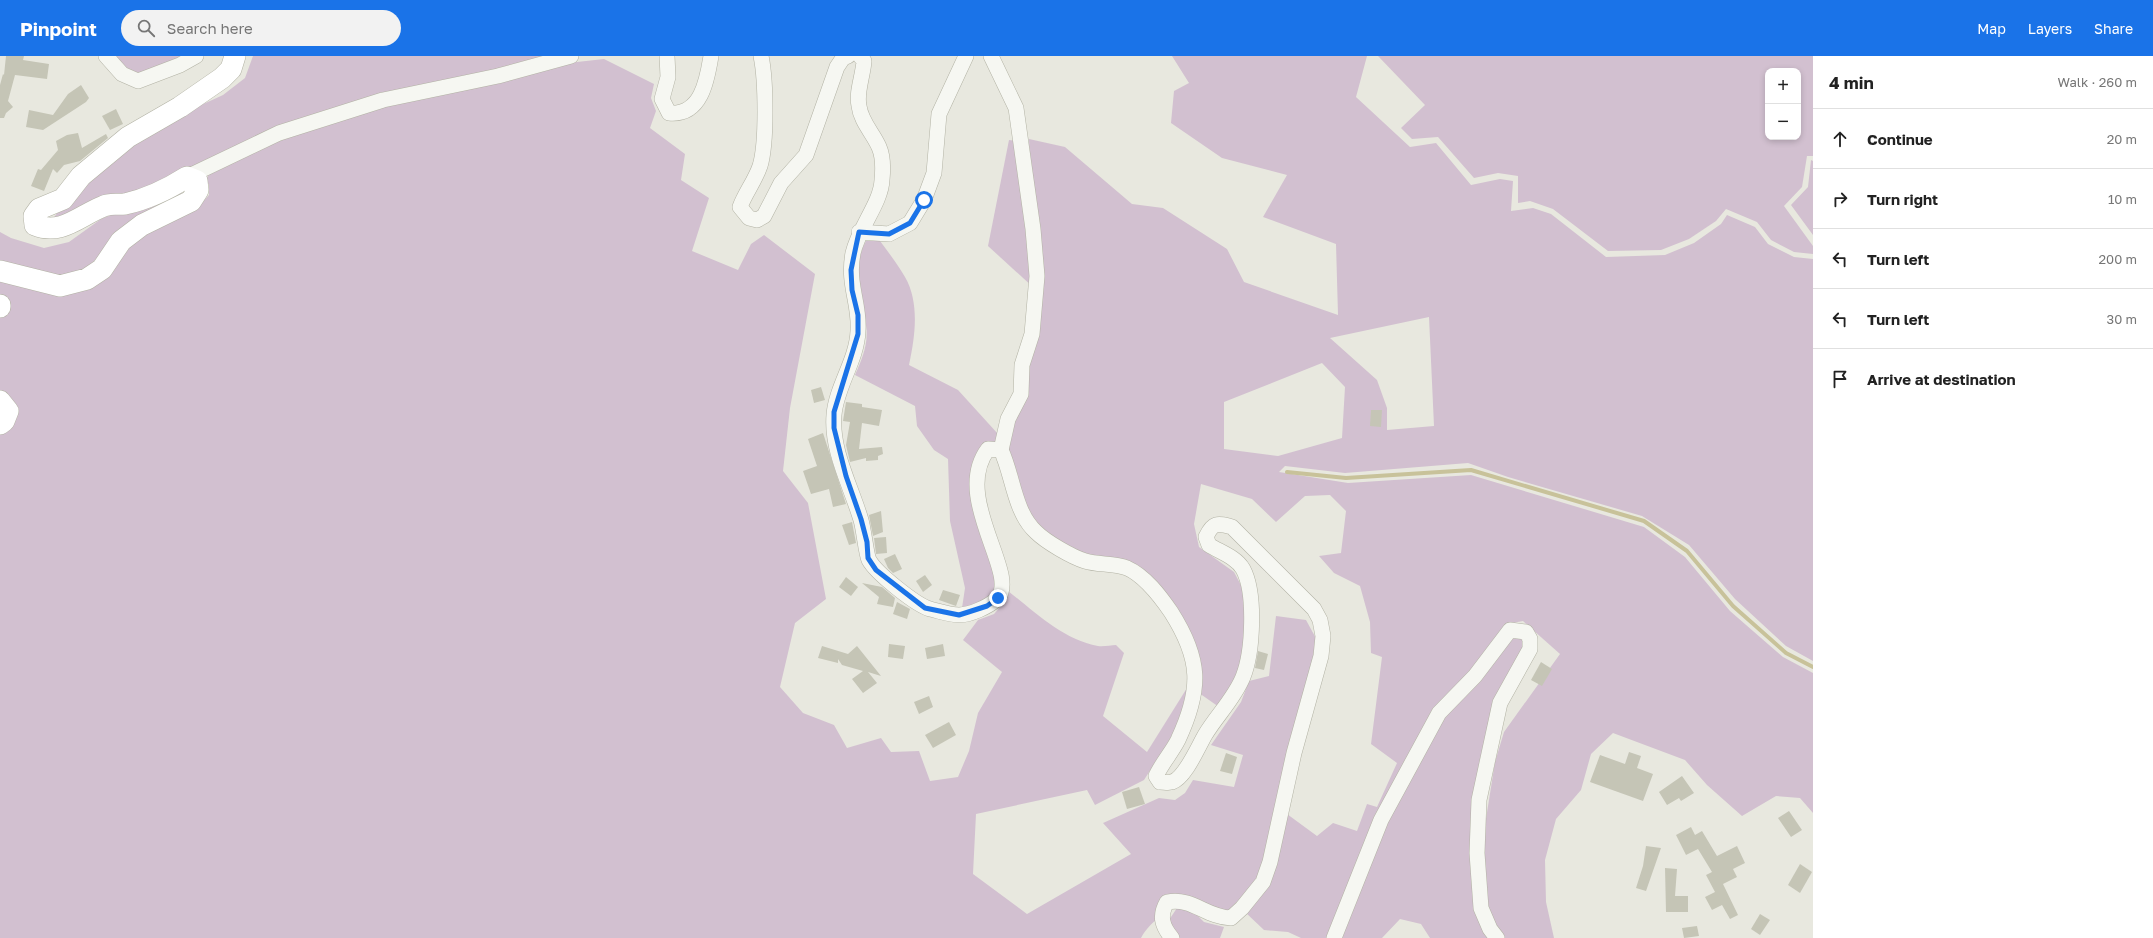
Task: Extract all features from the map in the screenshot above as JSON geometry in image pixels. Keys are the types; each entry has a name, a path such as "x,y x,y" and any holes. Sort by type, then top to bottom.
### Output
{"main road":[{"path":"0,271 60,286 87,280 102,269 121,240 142,225 191,200 198,190 197,181 187,177 160,193 125,204 104,205 65,227 45,228 35,224 34,216 39,209 63,199 81,176 128,137 180,107 222,78 231,69 235,56"},
{"path":"0,401 8,412 4,421 0,424"}],"street":[{"path":"106,56 122,74 138,81 180,65 196,56"},
{"path":"187,177 279,133 383,100 498,76 571,56"},
{"path":"668,56 668,77 662,99 669,113 679,114 696,105 711,56"},
{"path":"760,56 765,118 764,143 760,166 740,207 750,218 757,220 764,216 781,184 806,155 837,68 843,58 848,56"},
{"path":"860,56 864,61 858,106 863,121 879,148 882,182 878,197 859,232 851,270 852,290 858,315 858,334 834,412 835,435 861,519 867,542 868,558 876,570 925,608 959,615 987,606 998,598 1003,587 1000,566 983,522 977,497 981,458 988,449 1000,450"},
{"path":"859,232 889,234 910,223 924,200 934,173 939,114 966,56"},
{"path":"991,56 1016,108 1032,221 1037,276 1032,334 1022,365 1021,394 1008,419 1000,450 1007,462 1019,506 1036,532 1085,561 1125,567 1138,573 1164,602 1182,629 1192,652 1196,671 1194,696 1178,740 1156,776 1160,782 1172,783 1181,776 1213,722 1231,700 1243,677 1249,653 1252,623 1250,598 1243,569 1231,556 1209,545 1206,537 1210,528 1218,524 1232,527 1314,609 1320,620 1322,636 1321,656 1294,753 1282,813 1263,882 1242,908 1230,918 1218,917 1193,904 1178,900 1167,902 1162,910 1163,926 1172,938"},
{"path":"1334,938 1381,820 1439,713 1475,676 1510,630 1526,632 1530,639 1530,649 1500,703 1480,793 1477,824 1481,908 1490,929 1497,938"}],"shaded area":[{"path":"115,56 188,56 138,74 123,67"},
{"path":"253,56 552,56 381,96 125,198 100,196 63,224 49,224 82,180 173,118 223,95 245,78"},
{"path":"1172,56 1367,56 1356,97 1410,147 1436,143 1471,185 1500,179 1513,181 1511,211 1533,208 1551,214 1606,257 1665,255 1694,243 1721,224 1727,215 1755,227 1768,244 1794,257 1813,259 1813,661 1786,646 1735,599 1689,545 1642,516 1508,477 1468,463 1345,473 1285,466 1279,472 1348,483 1471,475 1644,527 1685,557 1730,611 1783,657 1813,673 1813,813 1800,798 1776,796 1742,816 1707,785 1685,760 1613,733 1591,754 1581,790 1556,819 1545,860 1546,902 1554,938 1500,938 1491,923 1483,891 1485,825 1495,762 1504,732 1560,654 1523,621 1507,624 1469,673 1432,710 1376,821 1329,938 1301,938 1288,932 1264,930 1245,912 1287,814 1317,836 1333,823 1357,831 1367,804 1377,807 1397,763 1371,744 1382,657 1371,653 1370,622 1360,586 1334,573 1319,556 1341,553 1346,511 1330,495 1305,496 1276,522 1252,499 1201,484 1194,524 1199,547 1234,572 1244,591 1246,631 1243,668 1219,707 1199,693 1160,587 1079,552 1052,537 1034,520 1023,500 1005,437 1035,333 1029,139 1065,147 1132,204 1163,208 1227,249 1244,282 1338,315 1336,244 1263,217 1287,175 1222,158 1171,123 1174,91 1189,83","holes":["1429,317 1434,426 1387,430 1387,408 1377,380 1330,338","1322,363 1345,387 1342,438 1278,456 1224,449 1224,402"]},
{"path":"1378,56 1813,56 1813,156 1807,156 1802,187 1784,206 1813,246 1813,254 1794,252 1771,240 1757,222 1726,209 1716,221 1689,239 1661,250 1608,251 1553,209 1530,201 1518,203 1518,176 1498,173 1474,178 1438,137 1412,139 1401,128 1425,105"},
{"path":"604,59 654,84 651,98 656,111 650,128 685,154 681,180 709,198 692,251 738,270 751,244 764,235 815,274 790,408 783,471 808,503 826,599 795,623 780,687 803,713 834,725 847,748 881,738 891,752 919,751 930,781 958,777 969,751 978,713 1002,672 963,640 978,620 994,614 1002,605 1008,591 1050,624 1073,638 1098,646 1116,645 1124,653 1103,716 1147,752 1187,688 1185,711 1174,733 1144,780 1095,805 1087,790 976,814 973,874 1027,914 1131,854 1103,823 1159,798 1175,800 1185,793 1193,780 1234,787 1243,755 1211,745 1241,702 1249,681 1269,676 1276,616 1306,620 1318,642 1259,881 1225,914 1188,898 1169,910 1150,925 1141,938 0,938 0,279 51,293 123,251 143,235 199,206 209,195 209,185 206,180 210,172 282,138 384,106 559,64"},
{"path":"1009,140 1017,141 1034,288 988,246"},
{"path":"1811,160 1813,161 1813,235 1791,205 1808,187"},
{"path":"177,188 182,192 178,201 103,253 86,268 65,276 43,277 0,266 0,232 11,238 44,248 69,242 101,219"},
{"path":"866,241 880,241 905,277 910,287 913,298 915,320 909,365 958,390 998,434 997,445 978,456 997,589 982,604 962,608 965,588 950,521 948,459 934,450 917,426 915,406 855,375 866,345 867,338 865,319 858,293 857,278 858,263"},
{"path":"1514,635 1522,635 1526,642 1474,788 1488,938 1430,938 1421,924 1400,919 1382,938 1337,938 1386,820 1443,718 1479,682"},
{"path":"1177,908 1192,910 1204,922 1224,927 1220,938 1177,938 1169,920"}],"building":[{"path":"6,56 24,56 23,60 49,64 47,79 15,75 8,101 13,107 6,113 4,118 0,118 0,85 3,74 4,75"},
{"path":"81,85 89,98 86,102 43,130 26,127 29,110 53,115 68,94"},
{"path":"116,109 123,124 110,130 102,116"},
{"path":"78,133 82,148 106,134 108,138 80,161 64,165 57,173 53,169 44,191 31,186 38,169 41,170 58,150 56,141 67,135"},
{"path":"821,387 825,400 814,403 811,390"},
{"path":"846,402 862,404 862,407 882,410 879,426 862,423 859,449 882,447 883,454 878,456 878,460 866,461 866,458 850,462 846,445 850,422 843,421"},
{"path":"1371,410 1382,410 1381,427 1370,426"},
{"path":"823,433 846,504 833,507 829,489 811,494 803,471 817,466 808,439"},
{"path":"881,511 883,532 873,536 869,515"},
{"path":"852,522 856,543 849,545 842,525"},
{"path":"886,537 887,553 876,554 874,538"},
{"path":"895,554 902,569 893,573 888,568 884,559"},
{"path":"925,575 932,585 923,592 916,581"},
{"path":"846,577 858,587 851,596 839,587"},
{"path":"862,583 882,587 895,598 893,607 877,604 879,597"},
{"path":"943,590 960,595 956,606 939,600"},
{"path":"897,602 910,609 907,619 893,614"},
{"path":"889,644 905,646 903,659 888,657"},
{"path":"943,644 945,656 927,659 925,648"},
{"path":"822,646 848,654 857,646 881,676 868,672 877,683 863,693 852,679 863,671 842,665 838,659 838,663 818,658"},
{"path":"1258,651 1268,654 1264,670 1255,668"},
{"path":"1541,662 1552,669 1542,686 1531,680"},
{"path":"929,696 933,707 919,714 914,702"},
{"path":"949,722 956,735 933,748 925,735"},
{"path":"1629,752 1641,756 1637,768 1653,774 1643,801 1590,782 1600,755 1625,764"},
{"path":"1226,753 1237,757 1232,774 1220,771"},
{"path":"1682,776 1694,793 1681,801 1679,798 1667,805 1659,792"},
{"path":"1139,787 1145,804 1127,809 1122,792"},
{"path":"1789,811 1802,830 1791,837 1778,818"},
{"path":"1691,827 1695,835 1702,831 1717,856 1737,846 1745,863 1733,869 1737,877 1723,884 1738,915 1730,919 1722,905 1712,910 1705,897 1715,892 1706,875 1712,872 1698,849 1686,855 1676,835"},
{"path":"1646,846 1661,848 1646,891 1636,888 1643,866"},
{"path":"1800,864 1812,872 1800,893 1788,885"},
{"path":"1665,868 1677,869 1675,896 1688,896 1688,912 1666,912"},
{"path":"1760,914 1770,920 1760,935 1751,929"},
{"path":"1697,926 1699,936 1684,938 1682,928"}],"waterway":[{"path":"1287,472 1346,478 1471,470 1644,521 1687,551 1733,606 1786,653 1813,667"}],"route":[{"path":"924,200 910,223 889,234 859,232 851,270 852,290 858,315 858,334 834,412 836,443 861,519 867,542 868,558 876,570 925,608 959,615 987,606 998,598"}]}
